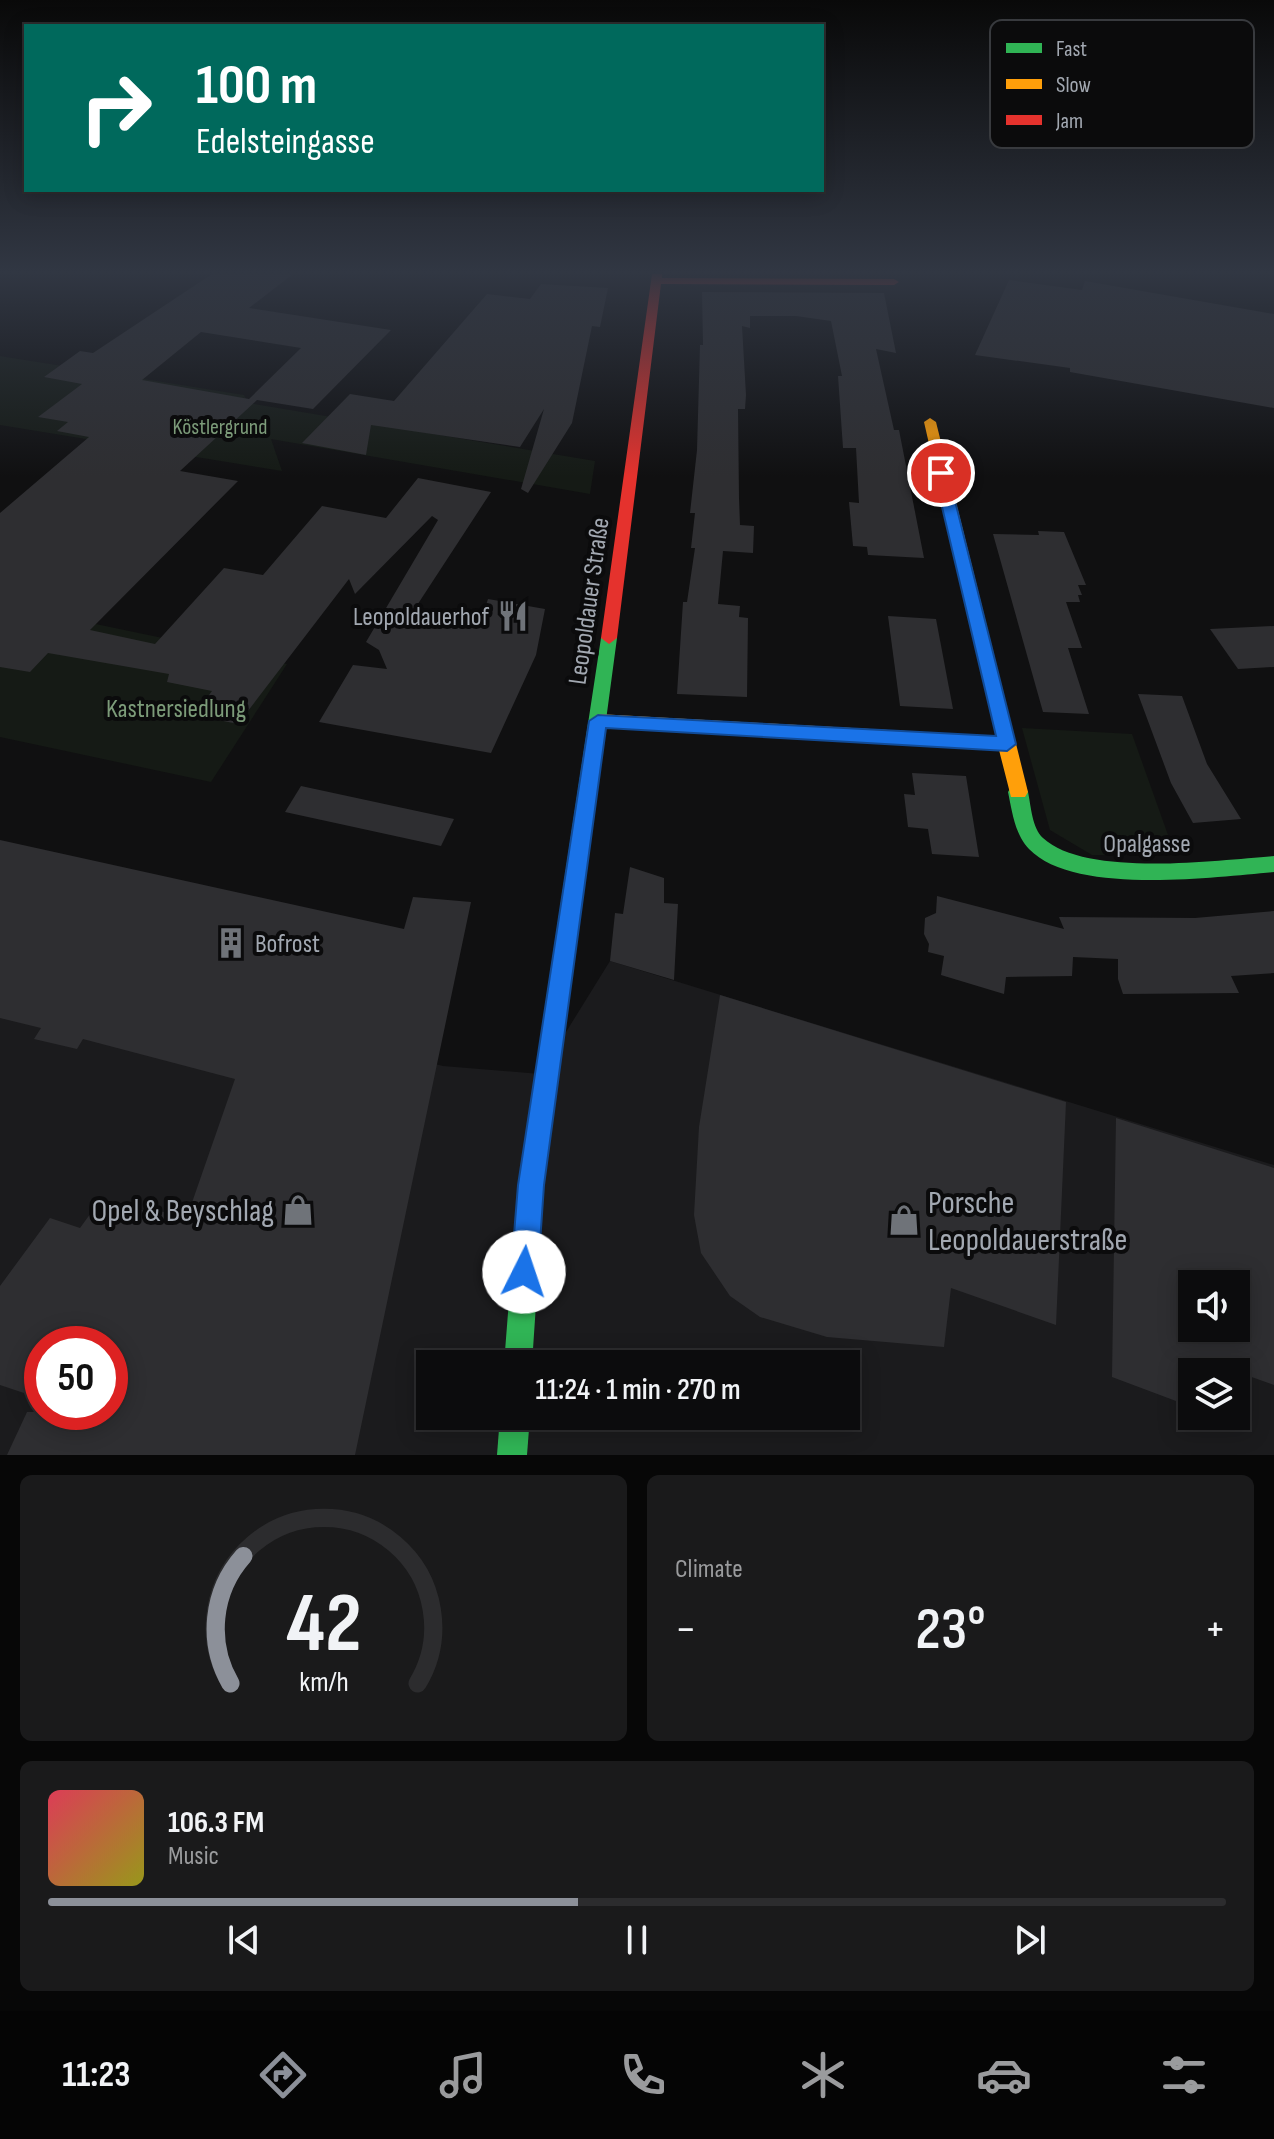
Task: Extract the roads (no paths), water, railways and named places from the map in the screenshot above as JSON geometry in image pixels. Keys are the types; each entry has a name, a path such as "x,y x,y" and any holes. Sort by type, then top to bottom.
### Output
{"street":[{"name":"Leopoldauer Straße","path":"519,1350 531,1185 648,342"},
{"name":"Opalgasse","path":"930,422 1025,821 1036,845 1060,859 1093,870 1274,864"},
{"path":"598,721 1007,744"},
{"path":"512,1455 514,1430"}],"place":[{"name":"Leopoldauerhof","path":"513,616"},
{"name":"Bofrost","path":"231,943"},
{"name":"Opel & Beyschlag","path":"298,1210"},
{"name":"Porsche Leopoldauerstraße","path":"904,1220"}],"park label":[{"name":"Köstlergrund","path":"220,426"},
{"name":"Kastnersiedlung","path":"176,708"}]}
